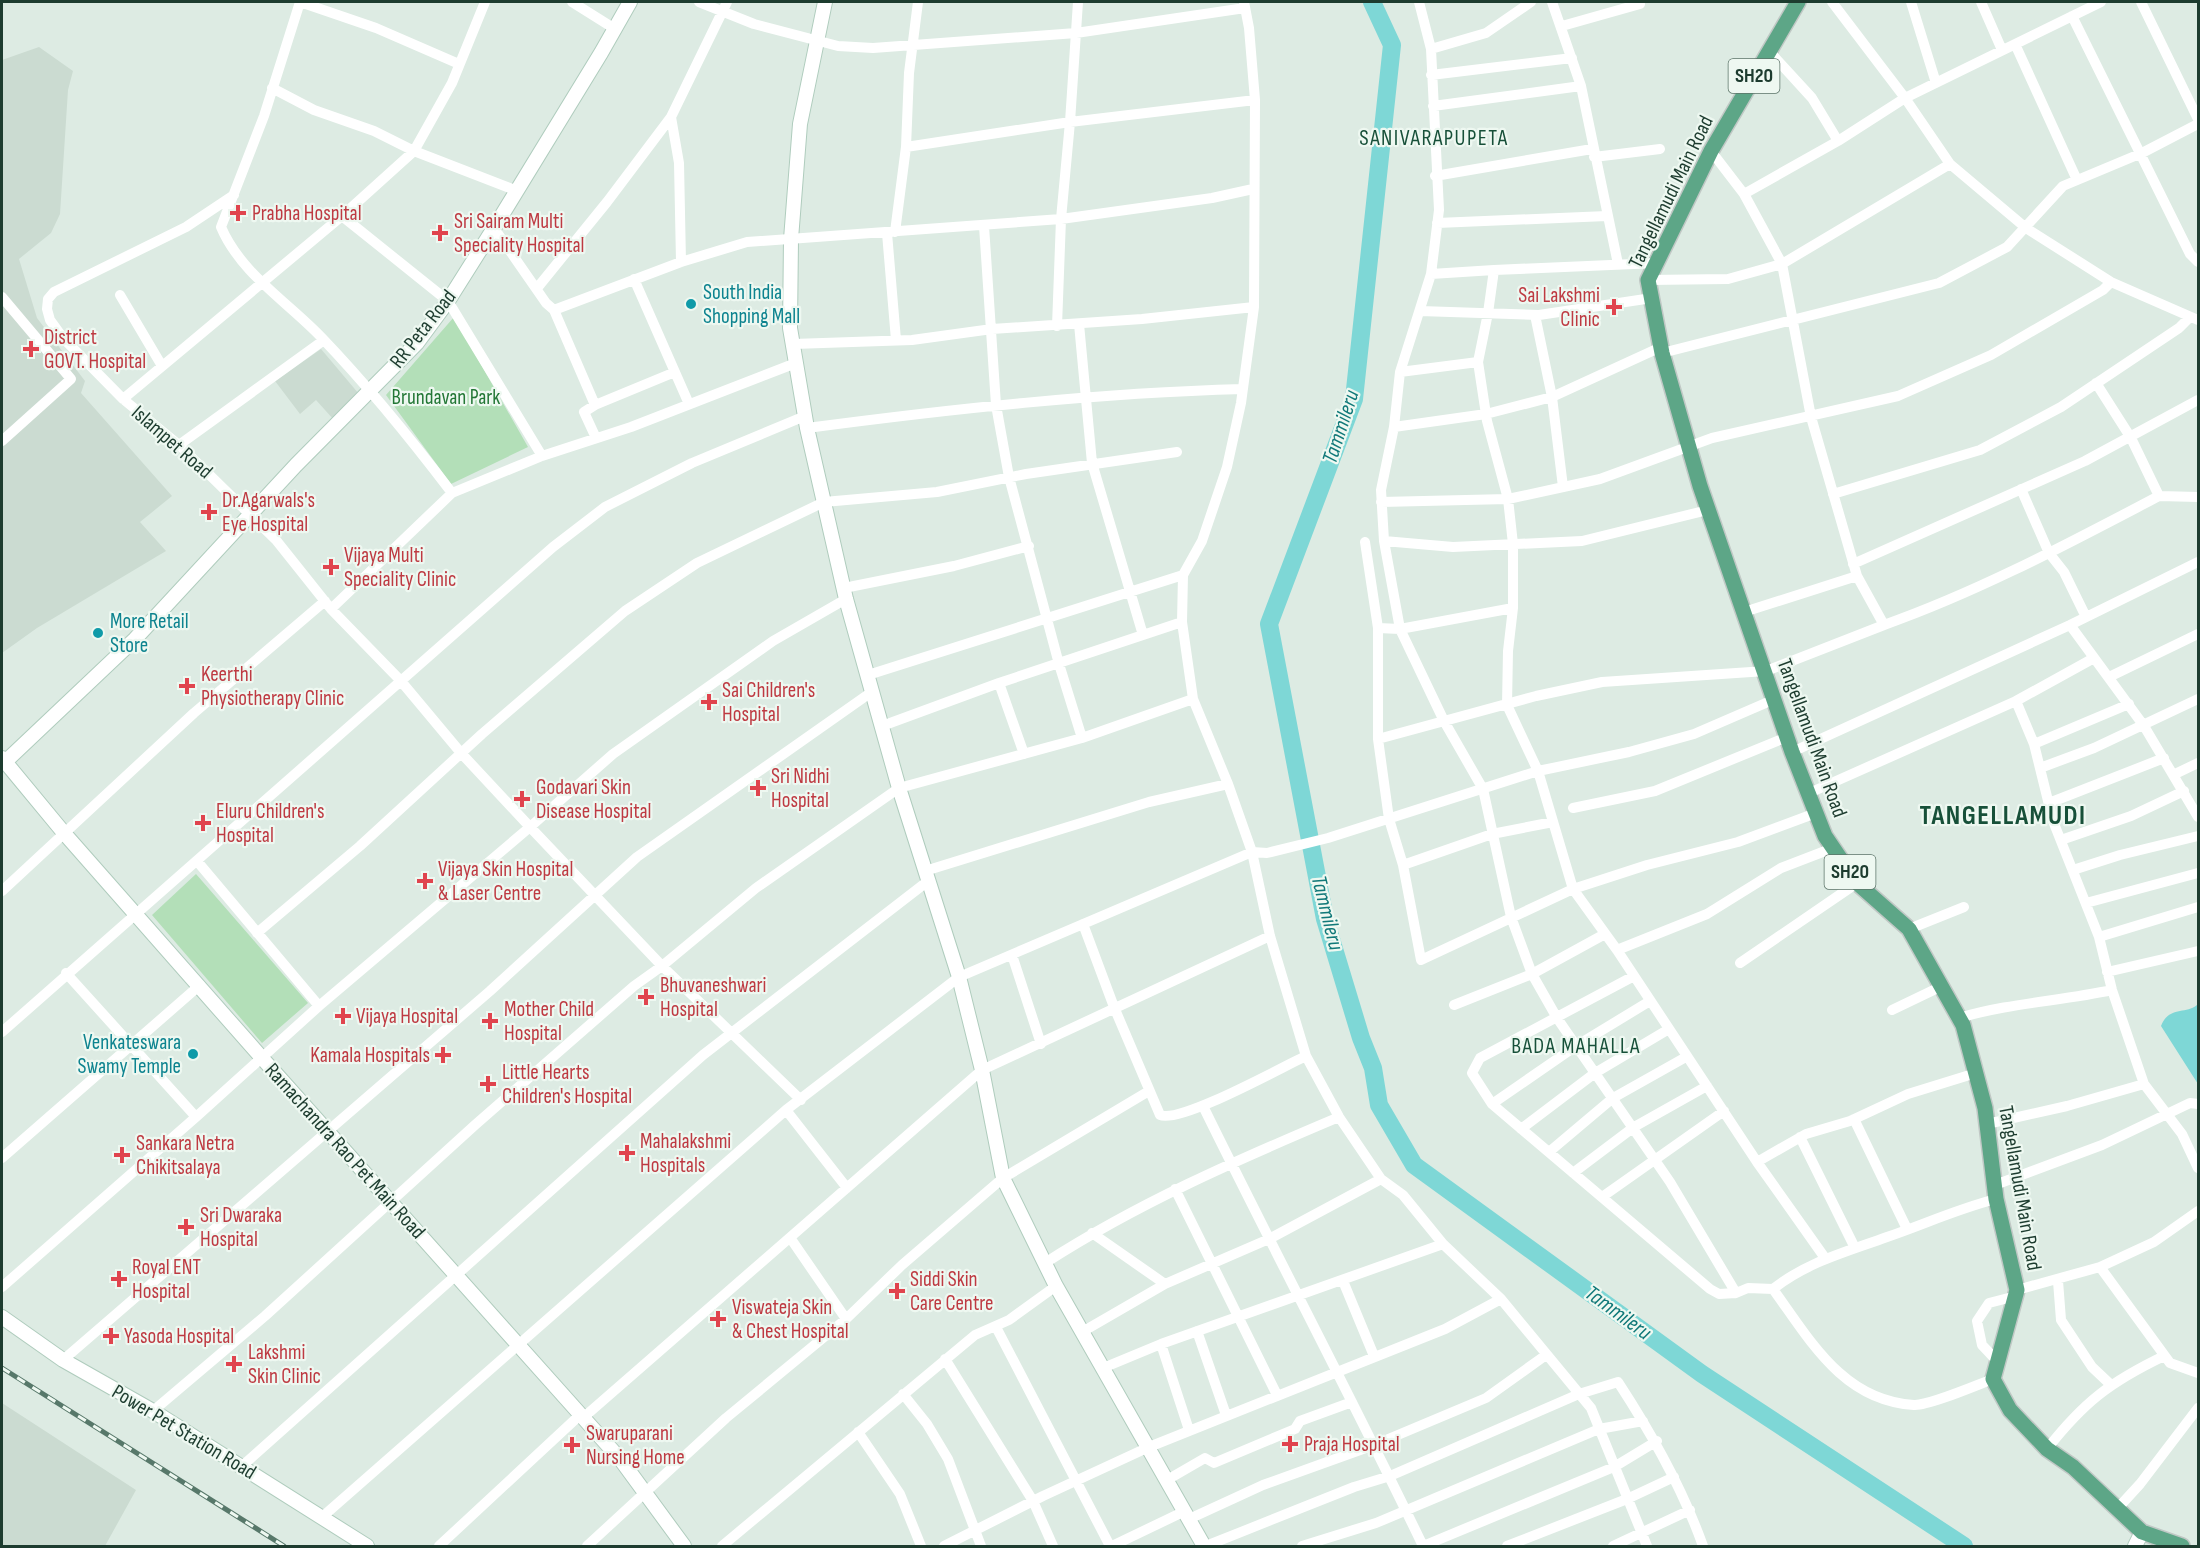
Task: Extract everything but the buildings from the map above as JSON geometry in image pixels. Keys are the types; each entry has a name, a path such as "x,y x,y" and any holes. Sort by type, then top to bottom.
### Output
{"main road":[{"name":"Tangellamudi Main Road","path":"1798,2 1711,151 1648,280 1662,350 1708,510 1807,794 1833,848 1857,883 1909,929 1959,1018 1976,1073 1987,1124 1996,1192 2017,1293 1993,1379"},
{"path":"1993,1379 2010,1410 2047,1449 2073,1467 2118,1508 2138,1540 2182,1546"}],"street":[{"path":"452,493 402,426 371,391 295,310 261,282 228,242 221,226 264,116 300,2 376,28 459,64"},
{"path":"123,399 342,216 414,151 459,64 485,2"},
{"path":"572,2 615,29"},
{"name":"RR Peta Road","path":"3,762 135,639 296,465 417,343 448,301 494,228 630,2"},
{"path":"699,2 754,24 838,46 914,47 969,39 1076,33 1244,5 1250,28 1255,100 1254,307 1243,389 1227,467 1202,541 1184,575 1182,622 1193,699 1228,784 1252,852 1269,936 1306,1056 1339,1117 1381,1179 1403,1195 1443,1244 1501,1299 1591,1408 1647,1546"},
{"path":"538,287 608,202 671,117 728,2"},
{"path":"825,2 800,124 791,239 790,327 806,422 845,593 899,788 959,977 982,1070 1003,1178 1056,1286 1205,1546 1354,1487 1390,1476 1579,1394 1618,1382 1657,1441 1690,1510 1700,1545"},
{"path":"896,340 891,233 906,147 909,73 918,2"},
{"path":"1057,326 1061,219 1078,2"},
{"path":"1419,2 1431,49 1439,210 1431,274 1400,372 1394,427 1381,490 1384,541 1400,629 1444,721 1483,789 1491,834 1511,917 1532,974 1557,1018 1655,1159 1736,1293"},
{"path":"1431,49 1486,33 1531,2"},
{"path":"1552,2 1581,86 1593,153 1618,264"},
{"path":"1832,2 1905,98 1950,164 2026,228 2111,282 2194,319"},
{"path":"1911,2 1936,82"},
{"path":"1981,2 2002,50"},
{"path":"1744,194 1838,141 1905,98 2101,2"},
{"path":"2141,2 2199,119"},
{"path":"1562,26 1640,4"},
{"path":"2072,16 2142,153 2190,254 2199,262"},
{"path":"2015,44 2078,180"},
{"path":"1769,51 1812,98 1838,141"},
{"path":"1431,75 1572,57"},
{"path":"1433,106 1581,86"},
{"path":"272,88 314,110 374,131 414,151 515,190"},
{"path":"906,147 1070,122 1255,100"},
{"path":"671,117 679,163 681,262"},
{"path":"1394,427 1486,414 1552,397 1662,350 1794,322 1939,283 2007,247 2063,186 2142,153 2199,124"},
{"path":"1436,176 1593,153 1660,149"},
{"path":"1711,151 1744,194 1782,264 1811,417 1857,576 1884,625"},
{"path":"1648,280 1728,279 1782,264 1950,164"},
{"path":"554,310 681,262 747,242 1061,219 1212,198 1253,189"},
{"name":"Islampet Road","path":"234,195 186,227 54,292 48,299 47,309 50,321 93,370 123,399 179,445 276,540 328,605 400,680 461,753 530,827 663,966 801,1100"},
{"path":"342,216 448,301 542,456"},
{"path":"1437,223 1607,216"},
{"path":"984,226 996,405 1009,477 1029,546 1046,618 1082,738"},
{"path":"494,228 538,287 546,303 554,310 595,405"},
{"path":"1431,274 1657,263"},
{"path":"1494,270 1478,362 1486,414 1508,499 1513,544 1513,608 1508,651 1507,705 1538,771 1573,889 1617,950 1686,1058 1757,1162 1825,1258"},
{"path":"634,279 689,404"},
{"path":"1381,502 1508,499 1600,479 1712,438 1898,396 1991,355 2103,290 2111,282"},
{"path":"120,295 162,366"},
{"path":"2,297 71,379 2,441"},
{"path":"1419,311 1535,315 1652,298"},
{"path":"793,344 896,340 992,329 1057,326 1254,307"},
{"path":"1535,315 1552,397 1563,487"},
{"path":"1833,494 1980,450 2061,406 2194,319"},
{"path":"1079,324 1092,463 1128,592 1143,635"},
{"path":"179,445 324,340"},
{"path":"1400,372 1478,362"},
{"path":"2,891 194,713 328,605 452,493 542,456 796,363"},
{"path":"596,438 584,412 595,405 675,372"},
{"path":"2096,383 2131,438 2159,496"},
{"path":"2,1032 400,680 553,547 605,507 692,463 806,422 1173,391 1243,389"},
{"path":"1853,564 2131,438 2199,400"},
{"path":"257,933 360,846 461,753 625,611 697,563 824,502 937,492 1092,463 1177,452"},
{"path":"2021,489 2049,553 2064,572 2086,617"},
{"path":"1378,739 1602,682 1766,671 1926,610 2049,553 2159,496 2199,497"},
{"path":"1384,541 1453,547 1582,542 1708,510"},
{"path":"1365,542 1378,628 1378,739 1389,819 1403,865 1421,960 1573,889 1647,865 1738,842 1816,813"},
{"path":"2,1287 319,1006 638,735 845,593 1029,546"},
{"path":"1792,752 2070,625 2199,562"},
{"path":"868,675 1184,575"},
{"path":"1744,612 1857,576"},
{"path":"1378,628 1400,629 1513,608"},
{"path":"882,726 999,683 1182,622"},
{"path":"2070,625 2144,726 2199,817"},
{"path":"2109,677 2199,634"},
{"path":"1807,794 2016,701 2094,658"},
{"path":"999,683 1024,754"},
{"path":"63,1360 672,831 873,692"},
{"path":"153,1411 265,1316 634,986 663,966 756,888 899,788 1082,738 1193,699"},
{"path":"321,1518 786,1110 959,977 1252,852 1267,853 1328,838 1538,771 1629,752 1694,734 1774,699"},
{"path":"2040,768 2144,726 2199,699"},
{"path":"2016,701 2034,744 2049,804 2061,840 2099,937 2112,990 2144,1084 2182,1134 2199,1168"},
{"path":"2034,744 2129,704"},
{"path":"1573,808 1655,791 1787,737"},
{"path":"2049,804 2164,758"},
{"name":"Ramachandra Rao Pet Main Road","path":"3,762 262,1058 582,1415 621,1460 684,1546"},
{"path":"2175,774 2199,763"},
{"path":"241,1467 637,1112 927,876 1149,802 1228,784"},
{"path":"2061,840 2131,816 2184,790"},
{"path":"1403,865 1491,834 1553,822"},
{"path":"2073,870 2120,855 2199,836"},
{"path":"1617,950 1707,914 1781,868 1833,848"},
{"path":"196,861 319,1006"},
{"path":"2085,903 2199,873"},
{"path":"1740,963 1857,883"},
{"path":"1909,929 1964,907"},
{"path":"2099,937 2199,907"},
{"path":"1083,924 1157,1111 1164,1117 1178,1116 1203,1106 1306,1056"},
{"path":"1454,1005 1532,974 1605,934"},
{"path":"440,1546 582,1415 791,1239 982,1070 1269,936"},
{"path":"2107,972 2199,951"},
{"path":"1012,955 1041,1044"},
{"path":"66,973 196,1117"},
{"path":"1634,976 1480,1058 1473,1067 1472,1073 1492,1104 1710,1289 1719,1294 1736,1293 1748,1288 1773,1289 1790,1276 1825,1258 1954,1210 2102,1145 2190,1103 2199,1104"},
{"path":"2,1158 200,985"},
{"path":"1892,1010 1942,986"},
{"path":"1959,1018 2008,1006 2067,1000 2112,990"},
{"path":"1492,1104 1576,1046 1650,1001"},
{"path":"1521,1129 1595,1073 1669,1029"},
{"path":"1549,1152 1613,1098 1686,1058"},
{"path":"1757,1162 1800,1137 1854,1119 1908,1094 1976,1073"},
{"path":"1987,1124 2067,1106 2144,1084"},
{"path":"1573,1173 1634,1127 1707,1086"},
{"path":"587,1546 644,1491 726,1418 846,1319 902,1265 1003,1178 1149,1091"},
{"path":"1203,1106 1297,1297 1338,1370 1423,1546 1614,1467 1657,1441"},
{"path":"786,1110 848,1188"},
{"path":"1602,1197 1724,1112"},
{"path":"1045,1263 1092,1233 1175,1189 1339,1117"},
{"path":"1854,1119 1906,1229"},
{"path":"1800,1137 1855,1248"},
{"path":"1083,1332 1166,1284 1213,1266 1269,1239 1381,1179"},
{"path":"1175,1189 1277,1395"},
{"path":"1998,1362 1982,1345 1977,1321 1989,1304 2017,1293 2100,1268 2154,1242 2199,1211"},
{"path":"1092,1233 1166,1284"},
{"path":"791,1239 846,1319"},
{"path":"1103,1368 1161,1344 1443,1244"},
{"path":"2100,1268 2170,1363 2199,1372"},
{"path":"1343,1281 1374,1356"},
{"path":"2058,1281 2061,1320 2092,1367 2110,1384"},
{"path":"722,1546 979,1332 996,1327 1056,1286"},
{"path":"1773,1289 1835,1372 1871,1395 1916,1405 1993,1379"},
{"path":"944,1546 1149,1447 1445,1329 1501,1299"},
{"name":"Power Pet Station Road","path":"2,1317 63,1360 153,1411 367,1546"},
{"path":"996,1327 1111,1546 1263,1485 1374,1445 1486,1398 1546,1355"},
{"path":"1197,1331 1226,1415"},
{"path":"1161,1344 1190,1430"},
{"path":"2047,1449 2068,1422 2110,1384 2164,1356"},
{"path":"945,1359 1034,1501 1053,1546"},
{"path":"903,1394 927,1424 948,1459 981,1546"},
{"path":"1167,1480 1205,1458 1214,1463 1295,1428 1300,1421 1352,1402"},
{"path":"2118,1508 2140,1484 2199,1408"},
{"path":"1302,1546 1376,1523 1599,1429 1643,1421"},
{"path":"858,1432 900,1494 921,1546"},
{"path":"1507,1546 1627,1499 1674,1477"},
{"path":"1613,1546 1642,1535 1690,1510"}],"shaded area":[{"name":"District GOVT. Hospital","path":"39,47 73,71 68,90 60,214 51,233 19,259 37,318 85,381 81,393 172,496 140,522 166,551 37,628 2,653 2,60"},
{"path":"321,349 359,394 334,420 316,400 300,414 275,381"},
{"path":"2,1403 136,1490 105,1546 2,1546"}],"green space":[{"name":"Brundavan Park","path":"454,317 528,447 451,484 386,395"},
{"path":"196,874 308,1003 262,1043 152,915"}],"water":[{"path":"2198,1004 2198,1084 2161,1026 2169,1015"}],"waterway":[{"name":"Tammileru","path":"1372,2 1392,45 1354,399 1269,624 1325,919 1361,1038 1373,1068 1379,1105 1414,1165 1702,1374 1964,1546"}],"railway":[{"path":"2,1368 284,1546"}],"place":[{"name":"Prabha Hospital","path":"238,213"},
{"name":"Sri Sairam Multi Speciality Hospital","path":"440,233"},
{"name":"South India Shopping Mall","path":"691,304"},
{"name":"Sai Lakshmi Clinic","path":"1614,307"},
{"name":"District GOVT. Hospital","path":"31,349"},
{"name":"Dr.Agarwals's Eye Hospital","path":"209,512"},
{"name":"Vijaya Multi Speciality Clinic","path":"331,567"},
{"name":"More Retail Store","path":"98,633"},
{"name":"Keerthi Physiotherapy Clinic","path":"187,686"},
{"name":"Sai Children's Hospital","path":"709,702"},
{"name":"Sri Nidhi Hospital","path":"758,788"},
{"name":"Godavari Skin Disease Hospital","path":"522,799"},
{"name":"Eluru Children's Hospital","path":"203,823"},
{"name":"Vijaya Skin Hospital & Laser Centre","path":"425,881"},
{"name":"Bhuvaneshwari Hospital","path":"646,997"},
{"name":"Vijaya Hospital","path":"343,1016"},
{"name":"Mother Child Hospital","path":"490,1021"},
{"name":"Venkateswara Swamy Temple","path":"193,1054"},
{"name":"Kamala Hospitals","path":"443,1055"},
{"name":"Little Hearts Children's Hospital","path":"488,1084"},
{"name":"Mahalakshmi Hospitals","path":"627,1153"},
{"name":"Sankara Netra Chikitsalaya","path":"122,1155"},
{"name":"Sri Dwaraka Hospital","path":"186,1227"},
{"name":"Royal ENT Hospital","path":"119,1279"},
{"name":"Siddi Skin Care Centre","path":"897,1291"},
{"name":"Viswateja Skin & Chest Hospital","path":"718,1319"},
{"name":"Yasoda Hospital","path":"111,1336"},
{"name":"Lakshmi Skin Clinic","path":"234,1364"},
{"name":"Praja Hospital","path":"1290,1444"},
{"name":"Swaruparani Nursing Home","path":"572,1445"}],"district":[{"name":"SANIVARAPUPETA","path":"1434,138"},
{"name":"TANGELLAMUDI","path":"2003,816"},
{"name":"BADA MAHALLA","path":"1576,1046"}]}
